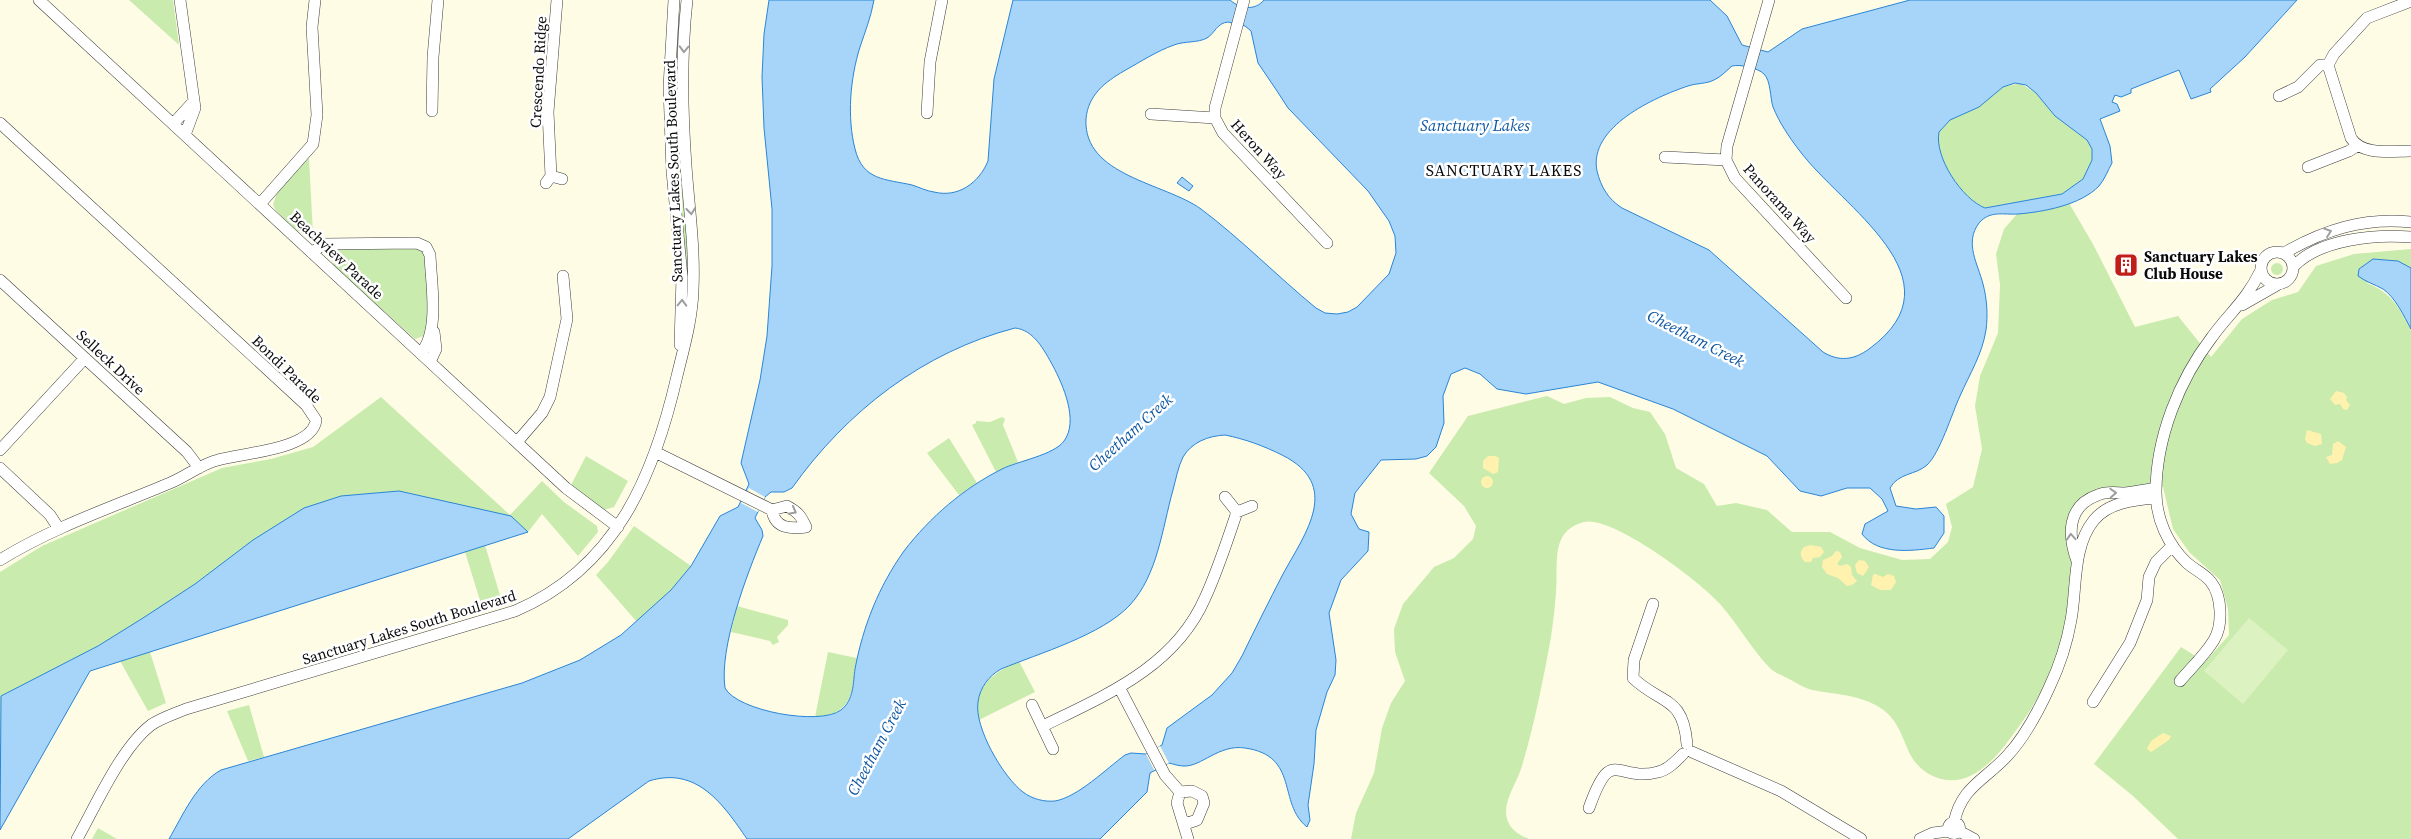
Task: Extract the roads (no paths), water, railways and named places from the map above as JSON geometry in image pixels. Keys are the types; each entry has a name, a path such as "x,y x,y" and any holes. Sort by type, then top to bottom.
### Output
{"street":[{"name":"Beachview Parade","path":"39,0 577,498 618,527"},
{"path":"180,0 194,101 194,114 184,135"},
{"path":"260,204 313,144 317,115 312,27 315,0"},
{"path":"432,111 433,49 438,0"},
{"name":"Crescendo Ridge","path":"553,179 548,112 557,0"},
{"name":"Sanctuary Lakes South Boulevard","path":"674,0 669,88 672,171 682,277 679,369"},
{"name":"Sanctuary Lakes South Boulevard","path":"77,839 132,744 144,731 160,720 186,709 515,611 541,599 572,579 596,556 618,527 634,499 655,452 679,369 690,322 693,272 684,116 684,36 687,0"},
{"path":"927,113 930,62 942,0"},
{"name":"Panorama Way","path":"1769,0 1726,146 1726,160 1735,178 1846,298"},
{"path":"2411,1 2367,18 2334,54 2328,65 2351,138 2357,146 2367,150 2411,151"},
{"name":"Heron Way","path":"1243,3 1216,99 1215,118 1223,133 1327,243"},
{"path":"2279,96 2298,87 2320,65 2328,65"},
{"path":"173,124 194,101"},
{"path":"1151,114 1215,118"},
{"name":"Bondi Parade","path":"0,123 306,405 314,416 315,425 300,440 271,449 216,460 178,480 60,529 0,560"},
{"path":"2308,167 2350,152 2357,146"},
{"path":"1665,157 1726,160"},
{"path":"2284,253 2314,236 2339,228 2369,221 2411,222"},
{"path":"2294,266 2312,253 2346,242 2371,236 2411,237"},
{"path":"316,256 340,243 417,243 429,241 432,328 429,343 421,353"},
{"path":"2180,681 2214,640 2219,631 2220,618 2218,603 2211,582 2187,563 2172,546 2159,521 2156,493 2164,440 2173,407 2187,376 2213,335 2238,307 2261,270 2266,256 2275,252 2284,253 2292,260 2294,266 2292,277 2283,284 2277,285 2238,307"},
{"path":"2261,270 2265,279 2277,285"},
{"path":"516,442 542,413 550,397 566,326 564,276"},
{"name":"Selleck Drive","path":"0,280 187,452 199,468"},
{"path":"430,362 436,349 436,340 432,328"},
{"path":"0,450 85,358"},
{"path":"655,452 772,510"},
{"path":"0,468 50,515 60,529"},
{"path":"2077,562 2071,544 2070,530 2076,512 2086,502 2098,495 2156,493"},
{"path":"1954,828 1961,801 1977,780 2007,756 2022,738 2050,687 2063,652 2071,621 2077,562 2082,545 2093,521 2104,511 2119,504 2156,493"},
{"path":"1224,497 1237,512"},
{"path":"1043,726 1138,678 1157,663 1177,643 1193,622 1205,599 1237,512 1252,506"},
{"path":"2076,512 2093,521"},
{"path":"2093,702 2130,643 2147,600 2149,577 2156,562 2172,546"},
{"path":"1653,604 1634,660 1633,678 1676,708 1685,723 1688,750"},
{"path":"1119,687 1165,775 1180,792"},
{"path":"1032,705 1053,748"},
{"path":"1589,808 1598,784 1609,771 1615,768 1646,774 1659,772 1688,750"},
{"path":"1688,750 1782,791 1861,839"},
{"path":"1180,792 1192,790 1202,796 1204,802 1188,839"},
{"path":"1180,792 1176,803 1184,821 1188,839"},
{"path":"1184,821 1188,823 1197,820"},
{"path":"1920,839 1933,833 1954,828 1974,839"}],"water":[{"name":"Sanctuary Lakes","path":"769,0 874,0 860,47 852,85 850,111 855,149 864,167 877,177 931,191 951,193 967,187 973,182 988,161 994,79 1013,0 1230,0 1247,8 1256,6 1264,0 1710,0 1727,16 1742,45 1768,52 1802,29 1910,0 2297,0 2245,57 2210,89 2211,92 2191,99 2179,70 2131,89 2131,93 2121,97 2115,95 2112,102 2117,104 2120,111 2100,119 2110,146 2112,163 2099,186 2091,193 2072,203 2050,209 2028,213 1992,215 1979,223 1972,246 1986,301 1987,324 1982,348 1937,452 1927,465 1898,479 1890,488 1896,506 1916,509 1936,507 1944,516 1944,533 1934,548 1895,550 1869,541 1862,534 1865,524 1888,511 1882,499 1870,488 1847,488 1821,496 1800,491 1767,456 1673,409 1598,382 1526,394 1497,389 1480,374 1465,368 1451,374 1443,396 1444,423 1436,447 1427,456 1416,459 1381,460 1355,493 1351,514 1359,529 1369,532 1368,551 1341,580 1329,613 1336,660 1335,675 1327,692 1316,730 1314,764 1308,805 1310,820 1307,827 1298,817 1292,806 1281,770 1274,760 1262,753 1245,748 1236,748 1227,749 1190,765 1182,766 1169,763 1150,773 1147,792 1100,839 747,839 718,801 707,791 681,779 666,778 649,781 568,839 169,839 197,792 204,783 221,770 522,683 580,660 621,635 671,590 691,566 720,516 738,507 749,484 741,463 760,380 767,336 772,266 772,209 764,128 762,77 764,34","holes":["1228,22 1245,26 1251,31 1258,63 1288,108 1368,191 1389,221 1395,236 1396,253 1389,274 1357,307 1348,312 1337,314 1325,313 1316,308 1201,209 1186,200 1129,176 1112,166 1098,153 1089,138 1086,119 1087,110 1094,96 1104,85 1161,50 1178,44 1207,38 1224,23","1732,66 1754,68 1764,74 1769,85 1773,107 1781,124 1792,140 1818,172 1865,220 1886,245 1900,270 1904,296 1895,323 1869,349 1858,356 1841,358 1823,352 1709,250 1622,208 1609,197 1601,182 1597,171 1597,155 1603,141 1613,128 1642,106 1674,91 1719,77","2015,83 2026,85 2036,93 2055,116 2087,140 2092,149 2092,160 2083,179 2062,194 1985,208 1967,196 1945,165 1941,153 1939,132 1950,120 1979,107 2003,87","1015,328 1028,333 1038,342 1046,354 1065,393 1070,413 1070,424 1064,441 1044,454 1002,469 974,485 936,515 914,538 895,564 873,607 858,653 851,696 841,710 830,715 816,717 780,714 745,703 733,696 725,688 726,652 742,590 763,536 762,530 755,518 765,497 771,492 784,492 792,488 837,434 862,410 890,388 949,352","1225,435 1254,443 1282,455 1300,467 1311,480 1315,495 1314,510 1309,526 1242,656 1232,673 1212,695 1167,728 1162,745 1146,754 1131,753 1125,755 1092,782 1064,798 1055,801 1038,800 1015,785 999,764 985,738 978,712 978,702 983,687 1001,669 1052,650 1087,634 1118,616 1130,605 1139,593 1153,565 1183,457 1191,447 1213,437"]},
{"path":"1182,177 1193,186 1189,191 1177,183"},
{"path":"2373,259 2398,261 2411,268 2411,329 2399,307 2387,292 2358,276 2359,269"},
{"path":"399,491 511,516 528,532 90,671 0,830 1,696 98,646 195,584 253,540 304,508 341,496"}],"place":[{"name":"Sanctuary Lakes Club House","path":"2126,265"}],"district":[{"name":"SANCTUARY LAKES","path":"1504,170"}],"water label":[{"name":"Cheetham Creek","path":"1696,338"},
{"name":"Cheetham Creek","path":"1130,432"},
{"name":"Cheetham Creek","path":"876,747"}]}
